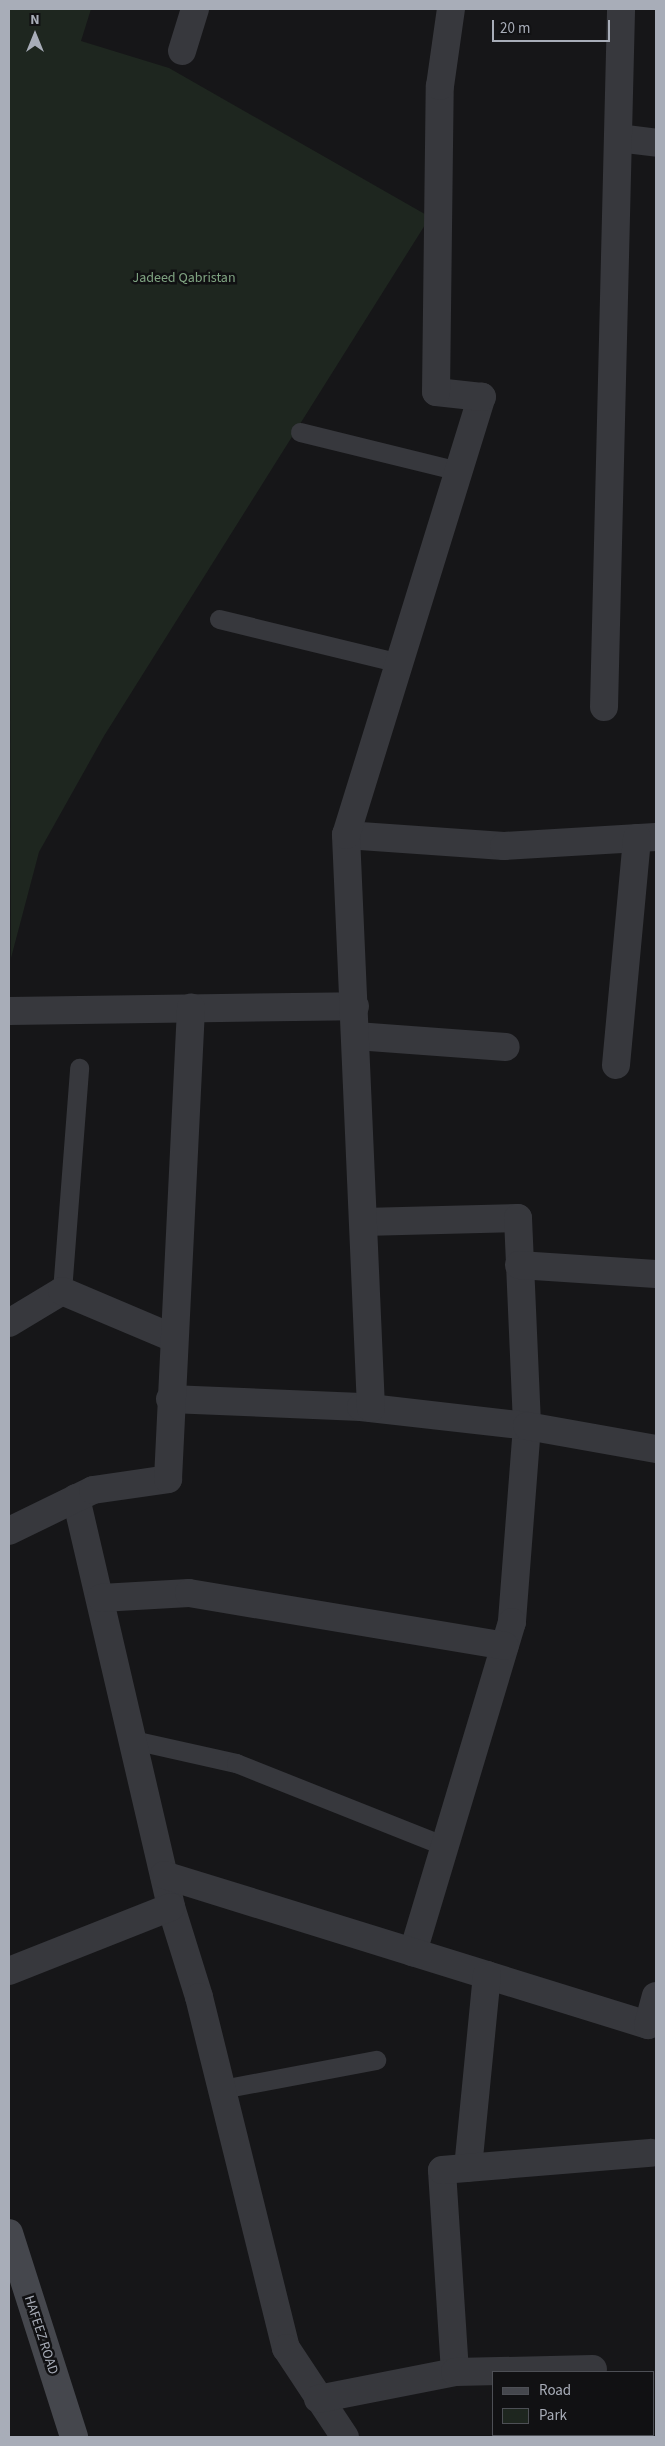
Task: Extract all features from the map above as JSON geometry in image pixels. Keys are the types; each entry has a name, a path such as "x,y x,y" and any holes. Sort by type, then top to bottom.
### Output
{"street":[{"path":"182,51 195,9"},
{"path":"371,1408 346,835 482,397 436,392 440,86 451,9"},
{"path":"604,708 621,9"},
{"path":"618,138 656,143"},
{"path":"346,835 504,846 647,837 616,1065"},
{"path":"9,1011 354,1006"},
{"path":"9,1532 93,1490 168,1479 170,1399 191,1008"},
{"path":"356,1036 506,1047"},
{"path":"363,1222 518,1218 526,1426 512,1622 413,1952"},
{"path":"520,1265 656,1274"},
{"path":"9,1323 62,1291 173,1338"},
{"path":"170,1399 371,1408 526,1426 656,1449"},
{"path":"76,1498 101,1598 171,1907 199,1997 286,2348 318,2399 345,2437"},
{"path":"101,1598 188,1593 505,1646"},
{"path":"164,1875 648,2024 656,1996"},
{"path":"9,1971 171,1907"},
{"path":"468,2168 487,1975"},
{"path":"456,2372 442,2170 650,2153"},
{"name":"HAFEEZ ROAD","path":"9,2233 74,2437"},
{"path":"502,2371 593,2369"},
{"path":"318,2399 456,2372 492,2371"}],"lane":[{"path":"300,432 459,471"},
{"path":"219,619 400,663"},
{"path":"62,1291 80,1068"},
{"path":"133,1740 236,1763 445,1846"},
{"path":"222,2089 376,2060"}],"green space":[{"name":"Jadeed Qabristan","path":"9,9 91,9 81,41 169,68 430,217 104,736 39,852 11,958"}]}
